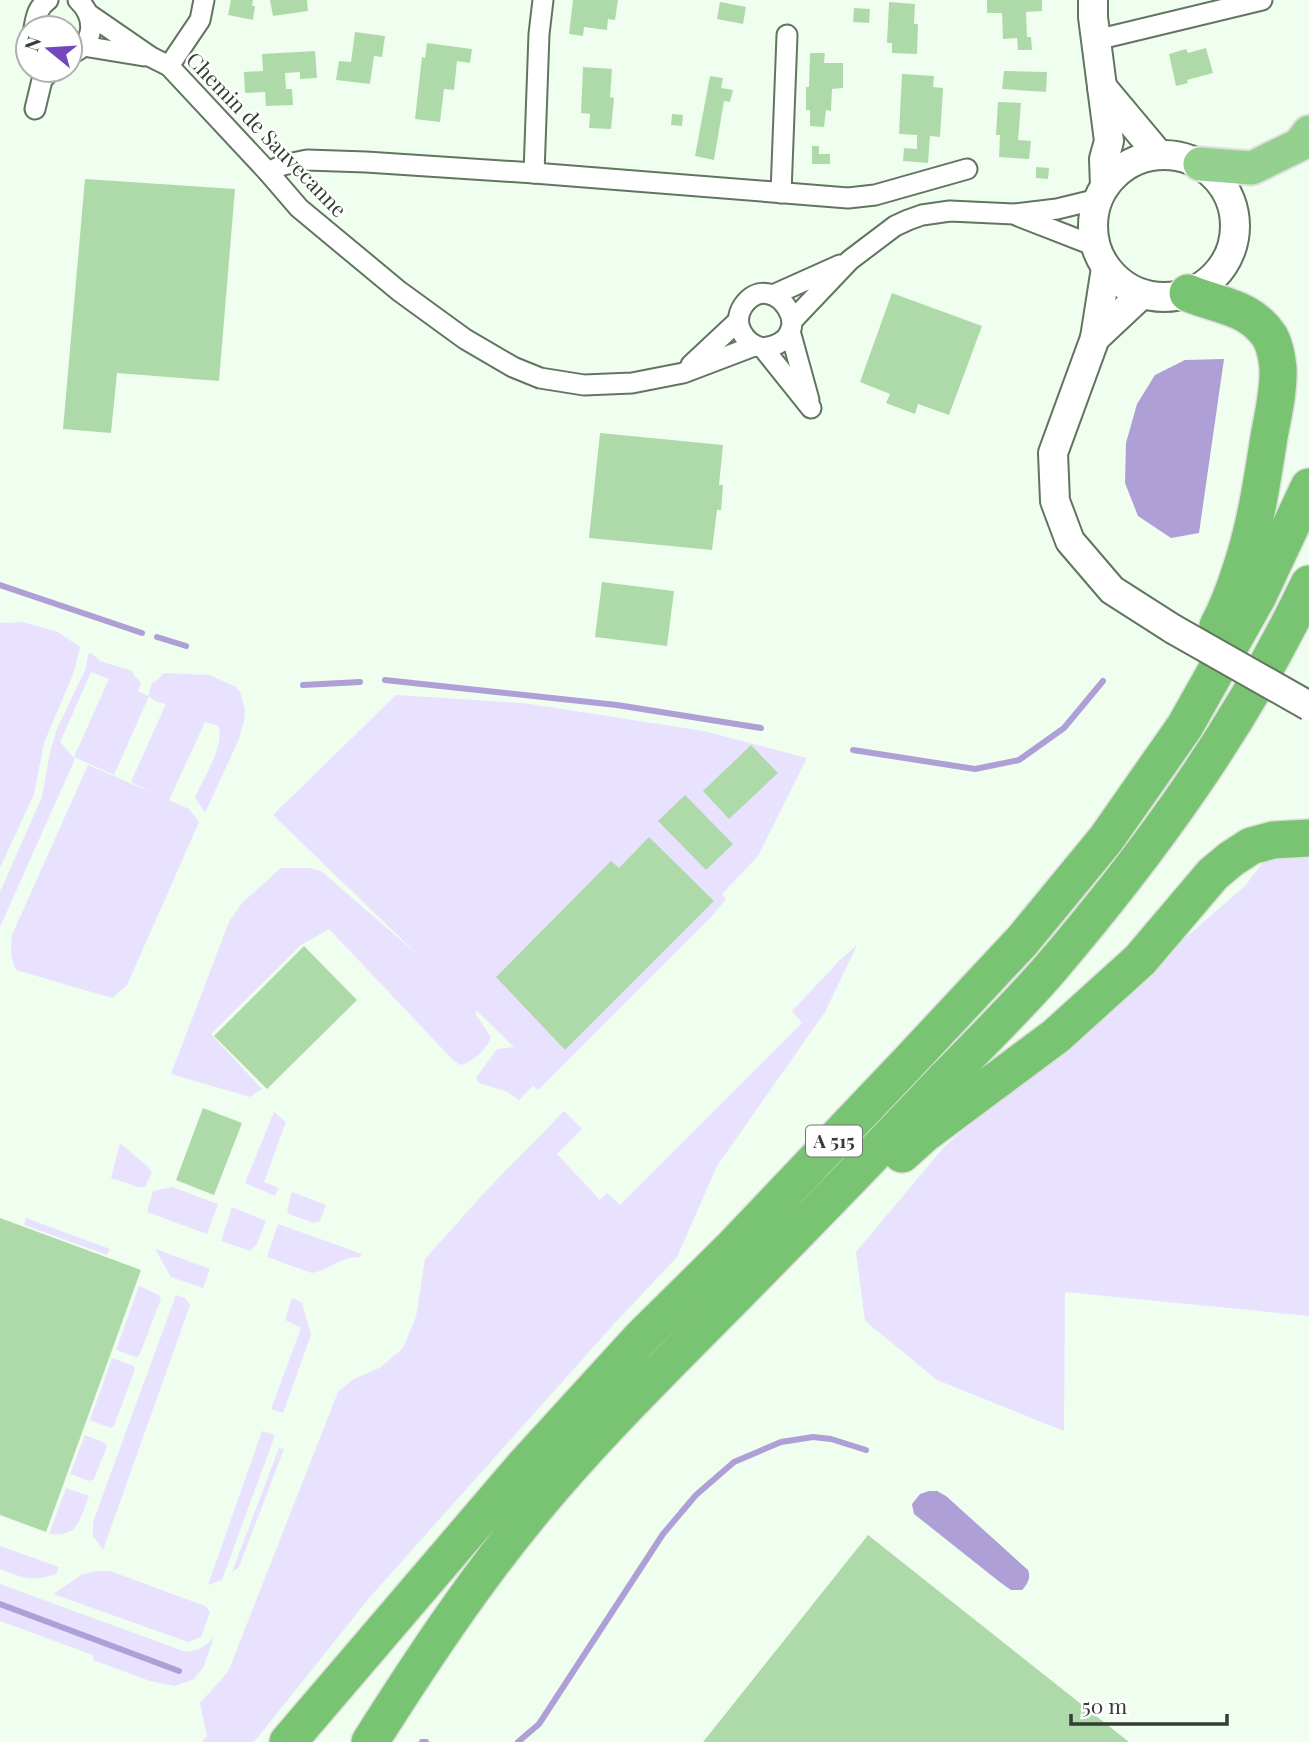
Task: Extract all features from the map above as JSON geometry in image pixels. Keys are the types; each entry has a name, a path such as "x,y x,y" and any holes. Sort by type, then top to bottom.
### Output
{"highway":[{"path":"1199,164 1252,168 1299,145 1309,132"},
{"path":"906,1065 1121,787 1178,700 1225,611 1241,570 1257,504 1275,400 1278,368 1276,351 1271,338 1250,316 1188,293"},
{"name":"A 515","path":"288,1742 515,1476 640,1339 741,1238 1022,941 1106,839 1177,737 1258,596 1309,487"},
{"name":"A 515","path":"370,1742 470,1590 531,1512 615,1418 824,1206 1048,972 1150,845 1221,743 1309,584"},
{"path":"615,1418 923,1135 1056,1036 1140,960 1213,874 1251,846 1273,840 1309,838"}],"main road":[{"path":"1093,0 1109,141 1104,159 1102,192 1093,222 1101,257 1095,338 1053,453 1055,501 1070,541 1112,590 1172,629 1309,706"},
{"path":"1102,87 1159,155"},
{"path":"1101,257 1122,284 1142,294 1165,298 1188,293 1208,282 1223,265 1233,244 1235,221 1230,199 1217,179 1199,164 1180,157 1159,155 1138,160 1120,170 1102,192"},
{"path":"1095,338 1142,294"}],"street":[{"path":"37,14 42,4 48,0"},
{"path":"169,66 200,20 204,0"},
{"path":"534,173 539,34 543,0"},
{"path":"1096,40 1262,0"},
{"path":"84,8 92,27 84,39"},
{"name":"Chemin de Sauvecanne","path":"84,8 151,57 169,66 299,208 398,291 465,340 513,367 540,378 583,385 632,383 683,373 759,347"},
{"path":"781,193 787,35"},
{"name":"Chemin de Sauvecanne","path":"84,51 151,57"},
{"path":"31,84 30,92 35,109 41,84"},
{"path":"268,172 283,165 307,160 534,173 848,198 875,195 967,169"},
{"path":"759,347 775,346 784,340 791,326 850,260 895,226 922,215 950,211 1014,214 1057,209 1102,192"},
{"path":"1014,214 1101,257"},
{"path":"773,295 783,301 790,310 791,326 811,408 759,347 743,336 738,321 741,309 749,300 761,295 773,295 850,260"},
{"path":"683,373 738,321"}],"shaded area":[{"path":"1224,359 1199,533 1171,538 1138,516 1125,483 1126,443 1137,404 1155,375 1185,360"},
{"path":"23,622 58,632 80,647 74,672 44,743 34,794 0,868 0,623"},
{"path":"91,653 100,661 132,671 141,682 138,691 148,696 152,683 164,673 209,675 236,687 241,694 245,710 239,739 205,813 195,797 212,762 220,733 218,726 205,722 169,800 189,809 199,822 127,985 112,998 16,970 11,949 12,935 88,765 153,793 131,782 166,704 149,696 114,775 74,757 109,679 91,672 60,742 75,759 0,927 0,892 42,797 57,729 86,668 88,654"},
{"path":"396,695 523,703 704,731 807,758 758,856 722,894 726,899 712,916 538,1090 533,1086 519,1100 508,1092 479,1083 476,1078 497,1049 514,1047 476,1010 476,1015 491,1037 479,1054 461,1065 454,1061 329,929 301,945 211,1034 262,1089 250,1097 171,1074 229,922 242,903 281,868 321,871 418,955 273,815"},
{"path":"1309,849 1309,1316 1065,1292 1064,1431 937,1380 865,1321 856,1252 945,1146 1245,886 1266,858"},
{"path":"857,945 825,1012 717,1166 677,1257 370,1597 254,1742 202,1742 207,1736 200,1703 228,1672 338,1392 352,1380 381,1367 403,1348 416,1317 425,1259 483,1194 564,1111 582,1129 557,1154 600,1200 607,1193 620,1205 802,1023 792,1011"},
{"path":"274,1112 286,1122 264,1182 279,1188 275,1196 245,1183"},
{"path":"120,1143 152,1172 145,1187 111,1178"},
{"path":"172,1187 218,1204 207,1234 147,1212 153,1191"},
{"path":"292,1192 326,1205 320,1221 314,1223 289,1214 287,1211"},
{"path":"232,1207 266,1221 257,1244 250,1251 221,1241"},
{"path":"26,1218 110,1249 107,1255 24,1225"},
{"path":"278,1224 362,1254 312,1273 267,1257"},
{"path":"155,1249 210,1269 203,1288 171,1277"},
{"path":"139,1286 159,1295 161,1299 139,1356 136,1357 116,1350"},
{"path":"176,1295 185,1298 190,1305 103,1550 93,1536 93,1522"},
{"path":"292,1298 302,1303 311,1335 283,1413 271,1409 301,1328 285,1320"},
{"path":"112,1358 134,1366 135,1369 114,1426 110,1428 90,1420"},
{"path":"262,1431 275,1435 222,1580 208,1585"},
{"path":"85,1435 107,1446 94,1479 89,1481 70,1474"},
{"path":"279,1448 284,1449 239,1567 232,1572"},
{"path":"66,1488 89,1496 77,1526 66,1533 49,1534"},
{"path":"937,1491 946,1496 1028,1570 1028,1580 1022,1590 1011,1590 1001,1583 914,1514 912,1504 920,1494"},
{"path":"0,1546 59,1567 56,1574 40,1578 15,1575 0,1569"},
{"path":"110,1571 205,1606 210,1612 201,1637 188,1642 53,1594 83,1574"},
{"path":"0,1584 186,1652 202,1648 214,1637 203,1668 194,1679 175,1686 150,1681 93,1660 93,1655 0,1621"}],"building":[{"path":"231,0 253,0 253,20 228,15"},
{"path":"270,0 307,0 308,11 273,16"},
{"path":"573,0 618,0 615,20 608,19 607,30 584,27 583,36 569,34"},
{"path":"987,0 1042,0 1042,11 1026,12 1027,37 1031,37 1032,50 1018,50 1017,38 1003,39 1002,13 987,13"},
{"path":"720,2 746,7 743,24 717,19"},
{"path":"889,2 915,4 914,24 918,24 917,54 892,53 892,43 887,43"},
{"path":"854,8 870,9 869,23 853,22"},
{"path":"355,32 385,36 382,57 374,56 370,84 336,80 339,61 351,62"},
{"path":"427,43 472,49 470,63 457,61 454,90 444,89 440,122 415,119 422,57 425,58"},
{"path":"1206,48 1213,73 1176,86 1169,54 1186,49 1188,53"},
{"path":"315,51 317,78 300,79 300,72 285,73 286,89 292,89 293,105 266,106 265,92 245,93 244,72 263,71 262,54"},
{"path":"810,53 825,53 824,63 843,63 843,88 832,89 831,111 826,110 824,127 810,126 810,110 806,110"},
{"path":"583,67 612,69 610,97 614,98 611,129 589,128 590,114 581,113"},
{"path":"1004,71 1047,72 1046,92 1002,89"},
{"path":"902,74 934,76 933,87 943,88 940,137 930,136 928,163 903,161 904,148 917,149 917,135 899,134"},
{"path":"710,76 723,78 721,88 733,90 730,102 724,101 714,160 695,156"},
{"path":"998,102 1021,103 1018,140 1031,141 1029,159 999,157 1000,135 996,135"},
{"path":"672,114 683,115 682,126 671,125"},
{"path":"812,146 819,146 819,154 830,154 830,164 812,164"},
{"path":"1036,167 1049,168 1048,179 1036,178"},
{"path":"85,179 235,189 219,381 117,373 111,433 63,429"},
{"path":"892,293 982,326 949,415 918,404 915,414 886,403 890,394 860,382"},
{"path":"600,433 723,445 719,485 723,485 721,510 717,510 712,550 589,538"},
{"path":"602,582 674,591 667,646 595,637"},
{"path":"751,745 778,773 729,819 703,791"},
{"path":"685,795 733,844 706,870 658,821"},
{"path":"649,837 714,901 565,1050 496,977 611,861 619,868"},
{"path":"304,946 357,1000 267,1089 214,1036"},
{"path":"203,1108 242,1123 214,1195 176,1180"},
{"path":"0,1218 141,1270 46,1532 0,1515"},
{"path":"868,1535 1129,1742 703,1742"}],"waterway":[{"path":"0,585 142,633"},
{"path":"157,637 186,646"},
{"path":"385,680 617,705 761,728"},
{"path":"853,750 975,769 1019,760 1064,728 1103,681"},
{"path":"303,685 360,682"},
{"path":"518,1742 539,1724 663,1534 696,1495 734,1462 781,1442 813,1437 831,1439 866,1450"},
{"path":"0,1604 179,1671"}]}
